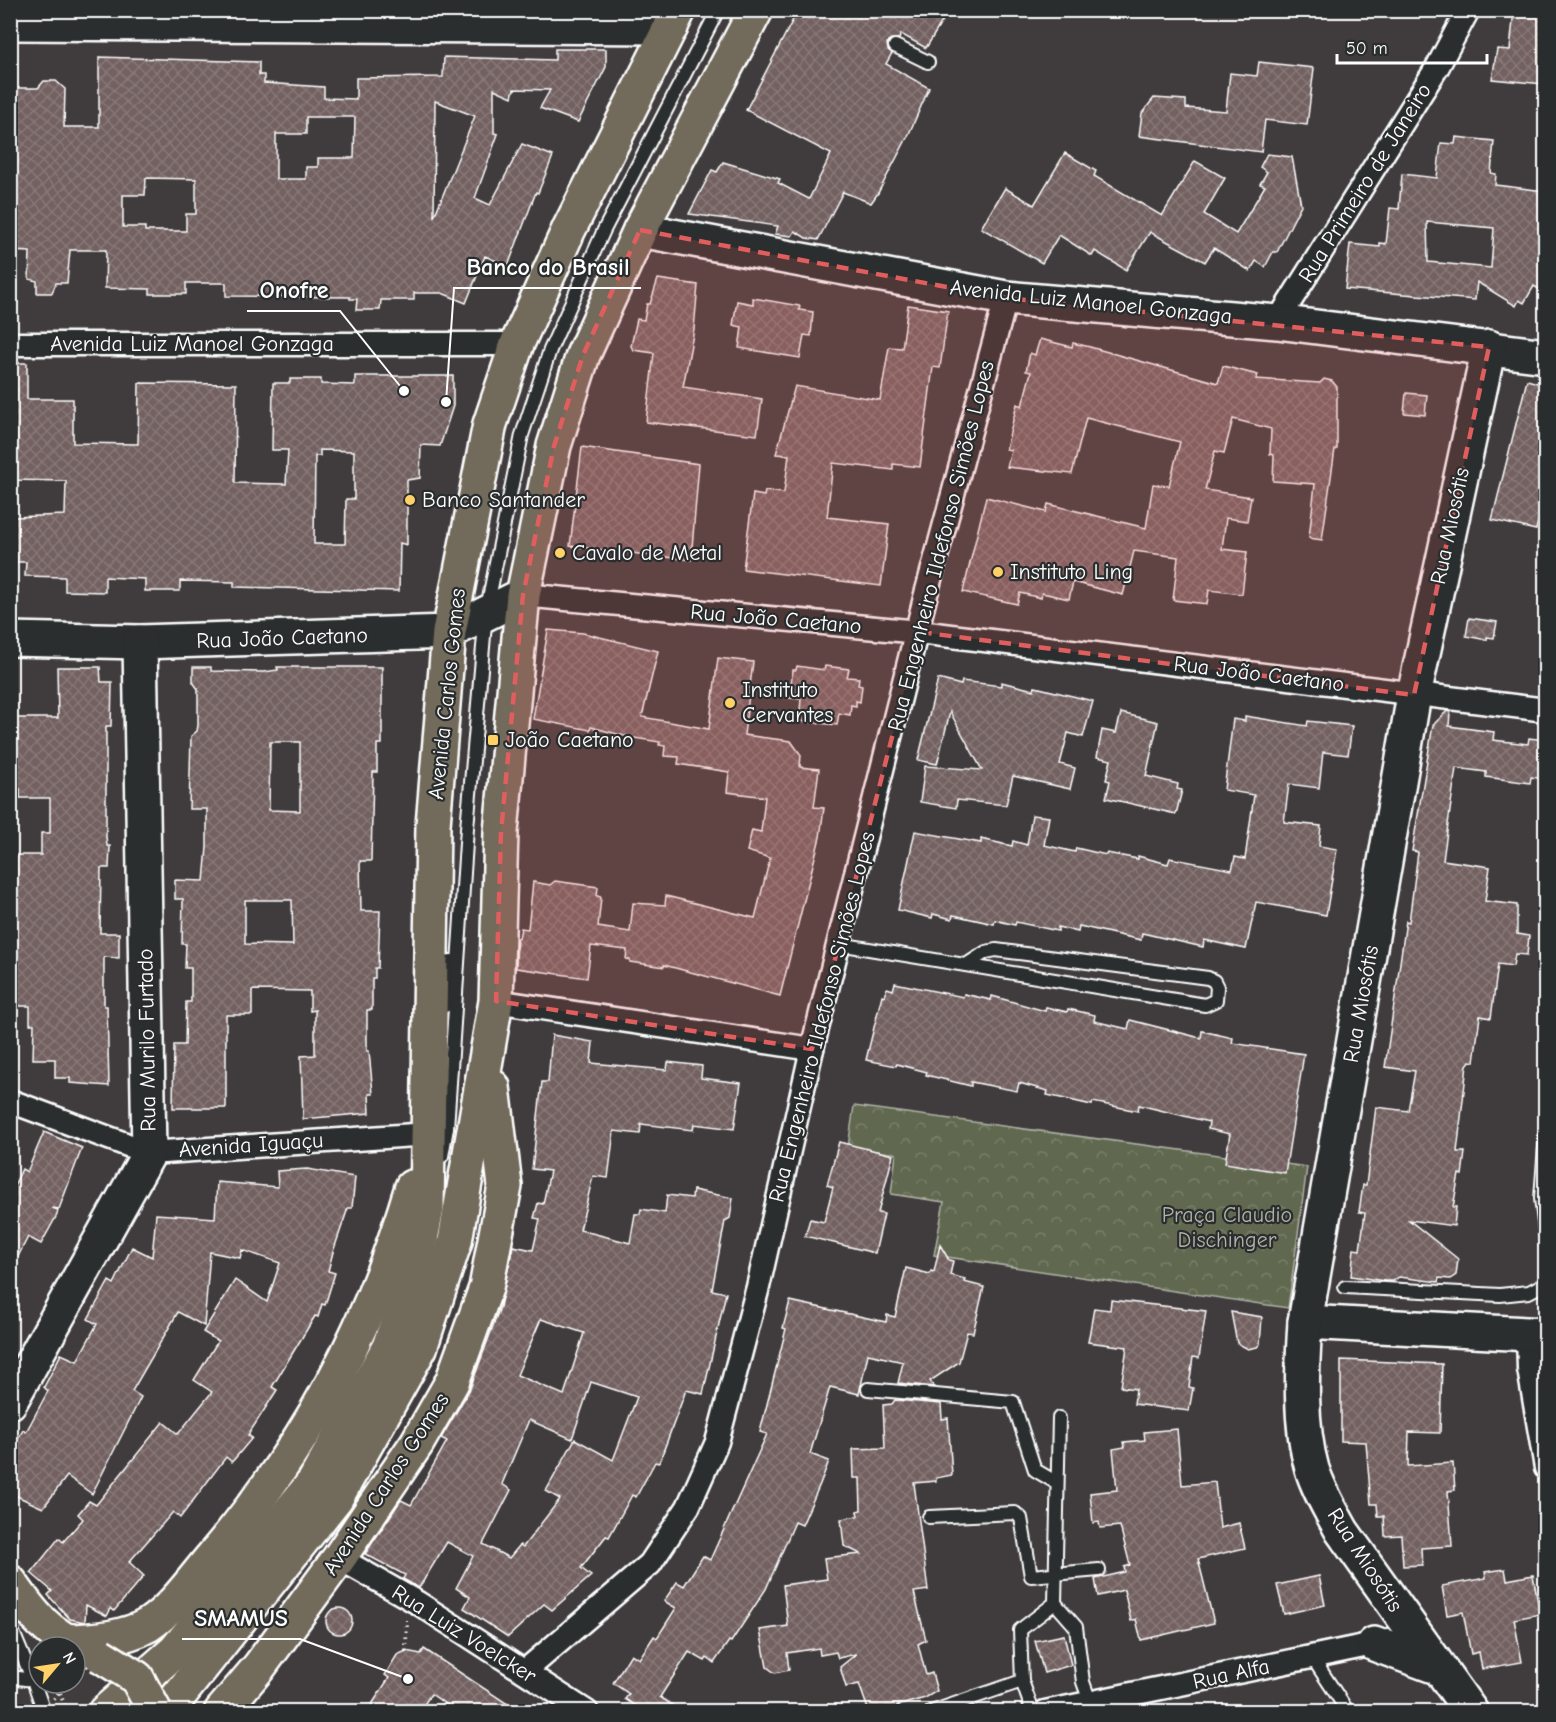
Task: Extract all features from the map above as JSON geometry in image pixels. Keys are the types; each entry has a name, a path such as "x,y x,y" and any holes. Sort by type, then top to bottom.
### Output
{"main road":[{"name":"Avenida Carlos Gomes","path":"166,1712 336,1498 420,1348 455,1241 489,1052 496,1000 501,832 523,595 554,446 583,355 640,230 756,10"},
{"name":"Avenida Carlos Gomes","path":"105,1712 175,1651 314,1482 389,1347 415,1270 427,1208 433,825 449,632 490,424 517,344 569,229 675,19"},
{"name":"Avenida Carlos Gomes","path":"221,1712 259,1667 339,1558 417,1443 452,1382 486,1288 505,1186 489,1052"},
{"name":"Avenida Carlos Gomes","path":"87,1639 122,1635 148,1624 179,1596 258,1503 320,1409 358,1336 396,1241 429,1134"},
{"path":"10,1582 34,1616 57,1635"},
{"path":"87,1650 100,1655 137,1678 155,1712"}],"street":[{"name":"Rua Primeiro de Janeiro","path":"1277,322 1438,66 1468,10"},
{"path":"10,23 675,19"},
{"name":"Avenida Luiz Manoel Gonzaga","path":"640,230 1006,298 1277,322 1489,347 1545,356"},
{"name":"Rua Engenheiro Ildefonso Simões Lopes","path":"525,1671 650,1564 688,1507 720,1431 758,1287 812,1049 919,632 928,586 1006,298"},
{"name":"Avenida Luiz Manoel Gonzaga","path":"10,344 517,344"},
{"name":"Rua Miosótis","path":"1471,1712 1342,1531 1312,1469 1305,1418 1302,1369 1305,1322 1414,695 1489,347"},
{"name":"Rua João Caetano","path":"10,639 140,642 449,632 523,595 919,632 1545,710"},
{"name":"Rua Murilo Furtado","path":"10,1402 150,1153 140,642"},
{"path":"496,1000 812,1049"},
{"name":"Avenida Iguaçu","path":"10,1101 150,1153 429,1134"},
{"path":"1305,1322 1537,1335 1529,1369 1545,1468"},
{"name":"Rua Luiz Voelcker","path":"339,1558 418,1604 587,1712"},
{"name":"Rua Alfa","path":"1046,1712 1416,1637"},
{"path":"1374,1644 1439,1668"}],"lane":[{"path":"122,1712 150,1690 178,1659 318,1486 361,1413 394,1348 424,1261 447,1128 467,828 486,614 522,435 550,350 604,230 718,10"},
{"path":"895,46 928,62"},
{"path":"429,1134 467,828"},
{"path":"839,944 1205,1005 1216,1000 1217,987 1214,981 1208,978 996,950 986,952 966,965"},
{"path":"1545,1137 1541,1198 1545,1239"},
{"path":"1345,1287 1509,1295 1530,1292 1545,1283"},
{"path":"868,1389 1013,1402 1035,1470 1057,1483"},
{"path":"1059,1418 1055,1603 1077,1628 1083,1682 1091,1704"},
{"path":"929,1517 1019,1514 1031,1576 1099,1570"},
{"path":"1034,1712 1022,1681 1020,1630 1055,1603"},
{"path":"12,1625 27,1664"},
{"path":"1312,1657 1348,1712"},
{"path":"10,1677 27,1681"},
{"path":"931,1712 1022,1681"},
{"path":"38,1695 44,1712"}],"path":[{"path":"406,1651 407,1619"},
{"path":"61,1695 67,1712"}],"highlighted area":[{"path":"640,230 1006,298 1489,347 1414,695 919,632 812,1049 496,1001 501,832 523,595 554,446 583,355"}],"green space":[{"name":"Praça Claudio Dischinger","path":"854,1106 1307,1167 1288,1308 934,1255 944,1202 891,1194 896,1154 848,1147"}],"building":[{"path":"798,10 949,10 926,48 901,34 899,39 891,39 887,43 888,50 892,53 886,64 929,88 908,136 878,193 871,203 843,192 818,240 806,238 795,231 792,236 775,234 778,226 689,214 712,170 717,172 723,162 780,179 778,183 809,199 831,154 746,110"},
{"path":"1514,10 1545,12 1544,84 1492,79 1497,49 1510,50"},
{"path":"555,49 606,49 606,67 578,122 540,108 550,90 514,89 512,97 494,89 494,133 498,134 475,198 490,205 522,144 553,156 538,193 536,192 508,266 485,256 466,303 442,293 414,293 414,300 381,300 380,310 356,310 357,299 350,299 350,297 226,296 226,283 186,283 186,294 150,294 150,289 105,288 106,250 70,250 67,283 56,283 52,293 37,293 37,281 29,279 30,252 10,251 10,88 38,88 44,81 56,81 65,89 64,127 99,127 99,57 259,62 259,75 264,75 264,83 324,87 324,98 356,99 356,78 443,77 444,57 555,60","holes":["435,101 475,116 434,217","306,117 355,117 354,158 318,158 318,167 306,167 306,179 276,179 276,134 306,134","146,178 196,179 196,214 186,214 186,231 145,231 145,227 123,227 123,195 145,195"]},
{"path":"1259,62 1314,68 1307,125 1265,120 1261,152 1139,136 1142,113 1154,98 1186,100 1186,108 1226,111 1230,73 1257,76"},
{"path":"1456,137 1494,141 1491,173 1496,174 1495,185 1545,191 1545,293 1534,286 1524,303 1519,300 1516,306 1477,282 1475,300 1345,289 1350,244 1380,247 1380,243 1386,244 1390,208 1399,209 1402,174 1437,178 1441,143 1455,144","holes":["1427,222 1494,228 1491,268 1428,262"]},
{"path":"1065,153 1096,171 1094,176 1162,216 1195,161 1225,178 1204,214 1236,234 1265,186 1260,184 1267,172 1260,167 1267,154 1292,157 1301,205 1277,252 1273,252 1265,267 1256,261 1250,271 1214,248 1205,262 1150,232 1126,270 1095,251 1092,256 1059,235 1042,263 981,228 1005,188 1034,205"},
{"path":"658,279 698,285 694,329 683,387 762,399 757,435 646,422 654,353 633,350 631,346 637,319 644,320 647,304 650,304"},
{"path":"753,298 800,306 799,310 813,312 811,336 804,335 800,358 739,348 742,327 733,325 737,301 753,304"},
{"path":"908,305 948,311 940,368 933,367 920,467 893,464 893,470 833,463 827,517 889,524 881,586 743,569 753,494 764,496 765,491 784,493 789,455 776,454 795,386 880,400 889,347 902,348"},
{"path":"1040,339 1072,347 1073,343 1090,347 1218,383 1223,366 1258,375 1256,379 1320,383 1324,379 1332,381 1337,387 1337,449 1335,449 1322,540 1309,538 1315,484 1273,481 1274,455 1270,454 1271,429 1233,419 1224,453 1215,451 1205,490 1251,497 1247,521 1226,518 1222,549 1247,552 1242,594 1209,590 1207,604 1173,600 1178,557 1134,551 1123,595 1073,582 1069,599 1042,593 1041,598 1020,593 1017,604 963,592 986,497 1046,512 1048,504 1146,528 1153,484 1169,486 1180,442 1086,418 1072,474 1007,467 1011,450 1006,449 1017,404 1022,406 1031,372 1026,371 1030,353 1035,355"},
{"path":"10,363 27,363 27,399 73,399 73,443 138,444 139,383 236,384 235,483 286,484 288,450 272,450 273,383 290,383 290,379 321,379 321,384 355,385 355,376 453,376 453,406 440,446 421,445 420,478 407,480 407,545 400,543 399,591 234,587 234,582 180,581 180,591 145,591 145,579 105,577 105,592 65,591 65,577 25,576 26,562 10,562 13,517 65,515 66,481 10,480","holes":["320,450 354,451 354,499 346,499 345,544 314,544 315,456 320,456"]},
{"path":"1527,380 1545,385 1545,491 1536,530 1492,520"},
{"path":"1406,393 1427,395 1425,415 1404,413"},
{"path":"582,447 699,464 691,560 570,546"},
{"path":"1469,618 1497,622 1494,638 1487,637 1487,640 1466,636"},
{"path":"548,630 583,633 658,651 642,717 709,729 718,658 753,662 744,735 791,741 801,755 800,767 819,769 814,807 824,808 820,837 780,996 664,965 664,967 630,962 626,959 627,950 591,946 587,978 516,968 517,938 519,938 521,928 528,929 533,882 550,885 555,881 598,887 597,896 601,897 598,927 630,932 633,903 665,905 666,896 755,918 770,858 747,851 752,830 761,832 765,797 727,792 729,772 678,764 679,757 664,756 665,746 659,745 660,742 628,737 591,727 590,730 533,719"},
{"path":"797,666 824,670 825,666 849,669 847,677 859,678 858,685 862,686 860,702 856,701 856,706 851,705 850,715 839,713 837,725 799,721 801,699 789,698 793,670 796,670"},
{"path":"57,667 100,667 101,682 112,682 111,726 106,726 106,836 107,846 110,846 109,868 101,868 100,933 119,933 119,958 104,957 104,1006 107,1006 109,1086 70,1083 70,1078 55,1078 55,1059 33,1059 34,1024 30,1024 30,1006 10,1006 10,855 41,855 41,833 50,833 50,798 20,798 20,789 10,789 10,718 58,718"},
{"path":"193,667 211,667 211,671 264,672 278,670 277,667 382,667 382,744 377,744 377,772 373,772 371,861 360,861 361,911 380,911 378,968 375,968 375,978 372,978 372,1010 367,1010 367,1051 369,1051 373,1094 369,1094 370,1113 303,1119 301,1056 315,1055 315,1010 310,1011 310,991 252,990 252,1015 226,1015 226,1108 173,1108 174,1045 185,1045 186,1002 191,1002 191,968 185,968 186,944 182,944 183,899 175,899 175,880 204,881 207,847 207,809 189,809 191,736 197,731 198,725 198,689 193,682","holes":["270,742 300,742 300,811 269,810","245,900 292,900 293,945 245,944"]},
{"path":"938,679 961,685 962,681 1001,686 1001,682 1034,690 1035,687 1093,701 1083,737 1068,733 1060,764 1075,768 1070,789 1013,776 1006,805 957,800 956,808 920,802 925,766 982,770 950,712 937,764 918,760"},
{"path":"1447,711 1450,712 1449,726 1494,732 1493,740 1528,744 1529,738 1545,740 1545,779 1531,777 1530,783 1486,777 1486,772 1456,768 1443,860 1490,867 1485,901 1517,905 1517,934 1529,936 1527,955 1515,954 1513,966 1498,964 1491,1018 1480,1016 1474,1062 1470,1061 1467,1065 1457,1152 1465,1152 1462,1175 1459,1174 1453,1207 1456,1207 1454,1226 1409,1220 1458,1259 1456,1275 1450,1279 1439,1278 1438,1282 1399,1277 1393,1281 1385,1281 1351,1276 1354,1249 1360,1250 1365,1213 1359,1212 1363,1185 1366,1185 1376,1107 1408,1111 1415,1071 1385,1067 1406,921 1409,922 1418,852 1412,851 1433,725"},
{"path":"1121,713 1158,722 1146,776 1178,784 1177,789 1182,790 1176,814 1106,798 1110,781 1106,780 1111,760 1097,757 1102,730 1116,733"},
{"path":"1245,716 1307,726 1308,721 1352,726 1348,755 1323,752 1319,788 1289,784 1284,822 1321,826 1319,846 1337,849 1326,915 1256,902 1246,949 1204,940 1203,947 1142,933 1141,940 1079,926 1078,932 1058,927 1058,931 1016,922 1015,925 995,920 994,924 953,915 952,919 933,914 932,918 898,910 915,831 981,843 981,839 1012,846 1013,841 1027,845 1032,815 1049,817 1044,845 1075,852 1076,848 1106,855 1107,853 1138,859 1138,856 1168,864 1170,858 1232,870 1235,857 1245,859 1254,795 1224,790 1233,719 1245,721"},
{"path":"895,983 963,997 964,994 991,1000 992,996 1045,1011 1046,1007 1067,1012 1068,1009 1095,1015 1094,1021 1128,1029 1130,1020 1201,1038 1202,1031 1233,1038 1232,1043 1304,1054 1285,1173 1225,1163 1230,1134 1208,1129 1209,1122 1139,1105 1138,1111 1093,1102 1092,1105 1047,1095 1048,1091 1019,1083 1017,1091 971,1082 971,1086 926,1075 927,1072 897,1064 896,1066 866,1060 882,995 884,996 887,988 893,990"},
{"path":"552,1035 593,1042 591,1063 667,1070 668,1062 702,1066 701,1078 741,1083 734,1129 694,1124 693,1130 641,1124 640,1134 614,1131 608,1178 593,1176 580,1230 630,1243 635,1214 640,1214 641,1209 665,1213 667,1195 692,1198 693,1190 733,1198 730,1218 725,1221 712,1290 726,1293 703,1394 686,1390 659,1463 655,1462 636,1497 632,1495 609,1537 606,1536 581,1568 591,1576 552,1610 544,1604 508,1637 464,1608 470,1597 456,1588 473,1556 447,1542 419,1588 403,1579 405,1575 365,1554 401,1500 411,1505 447,1441 441,1438 470,1389 500,1307 513,1246 533,1250 540,1219 534,1218 538,1203 543,1204 550,1171 532,1169 542,1082 548,1082","holes":["541,1319 584,1333 564,1395 517,1375","591,1382 637,1397 613,1460 575,1439 546,1491 560,1499 523,1547 520,1545 509,1558 483,1544 511,1490 502,1484 529,1420 572,1439"]},
{"path":"44,1132 82,1148 59,1209 52,1208 58,1210 57,1215 41,1244 28,1237 10,1272 10,1194 22,1169 27,1172"},
{"path":"839,1142 893,1155 878,1213 884,1214 875,1253 805,1236 810,1219 824,1222 833,1187 827,1185"},
{"path":"307,1169 355,1177 352,1208 348,1208 328,1271 335,1273 325,1305 322,1304 318,1317 315,1316 272,1387 277,1390 248,1435 252,1438 232,1462 226,1457 180,1518 173,1512 129,1562 144,1576 114,1611 111,1608 107,1616 86,1605 85,1622 70,1619 48,1595 52,1591 31,1573 59,1538 63,1542 83,1519 78,1514 89,1501 96,1505 163,1422 178,1434 212,1392 194,1380 218,1341 203,1332 235,1280 267,1302 280,1263 242,1250 240,1258 210,1252 204,1326 178,1312 132,1391 141,1397 92,1494 67,1476 43,1508 10,1493 10,1454 23,1430 26,1432 48,1391 44,1387 61,1354 77,1361 97,1324 88,1319 109,1281 114,1284 132,1247 152,1257 156,1214 215,1218 217,1182 278,1187 277,1171"},
{"path":"940,1245 949,1260 953,1261 950,1275 965,1279 964,1282 984,1287 973,1333 967,1332 959,1362 930,1381 934,1387 898,1383 903,1362 868,1354 859,1394 830,1387 810,1454 829,1461 802,1525 795,1522 766,1589 731,1642 729,1641 714,1663 689,1652 660,1697 683,1712 645,1712 625,1699 629,1694 613,1683 631,1654 639,1659 654,1636 657,1638 676,1608 664,1601 677,1582 684,1586 703,1556 710,1560 767,1434 760,1432 786,1329 783,1328 790,1301 886,1322 887,1315 895,1317 906,1268 930,1274 931,1271 934,1272"},
{"path":"1111,1300 1206,1311 1199,1358 1193,1357 1189,1387 1193,1388 1189,1411 1134,1404 1136,1389 1121,1387 1127,1347 1088,1342 1094,1308 1110,1310"},
{"path":"1231,1312 1262,1317 1260,1344 1257,1347 1248,1349 1237,1343"},
{"path":"1341,1360 1442,1364 1440,1433 1409,1432 1408,1466 1453,1463 1455,1490 1448,1491 1452,1546 1421,1548 1422,1565 1403,1566 1401,1535 1385,1536 1384,1516 1378,1516 1377,1504 1371,1504 1366,1442 1341,1441"},
{"path":"895,1400 941,1404 942,1419 948,1418 952,1475 936,1478 936,1481 914,1483 928,1590 914,1592 926,1640 918,1644 926,1675 932,1673 937,1691 925,1698 897,1706 898,1709 869,1712 859,1684 846,1687 840,1667 856,1654 838,1658 836,1652 820,1655 819,1648 787,1653 789,1670 775,1673 767,1667 760,1630 788,1626 783,1585 827,1579 824,1558 861,1554 844,1546 841,1519 858,1516 857,1511 861,1510 860,1478 854,1478 853,1449 885,1448 883,1405 892,1404"},
{"path":"1177,1429 1182,1485 1215,1482 1220,1528 1239,1523 1245,1548 1198,1559 1214,1623 1141,1640 1136,1619 1131,1621 1124,1590 1098,1596 1095,1579 1125,1572 1124,1567 1130,1565 1120,1526 1100,1528 1099,1522 1093,1523 1090,1493 1117,1490 1113,1449 1125,1447 1124,1442 1145,1440 1144,1432"},
{"path":"1505,1569 1507,1580 1533,1575 1540,1614 1514,1619 1522,1662 1482,1669 1479,1652 1471,1654 1463,1612 1447,1615 1442,1586 1486,1578 1485,1572"},
{"path":"1319,1576 1325,1605 1284,1614 1277,1585"},
{"path":"339,1608 349,1611 352,1621 349,1631 339,1634 329,1631 326,1621 329,1611"},
{"path":"1064,1635 1071,1665 1044,1673 1035,1641"},
{"path":"424,1649 520,1712 457,1712 431,1694 419,1712 367,1712 389,1678 385,1675 397,1655 406,1651 421,1654"}],"place":[{"name":"Onofre","path":"404,391"},
{"name":"Banco do Brasil","path":"446,402"},
{"name":"Banco Santander","path":"410,500"},
{"name":"Cavalo de Metal","path":"560,553"},
{"name":"Instituto Ling","path":"998,572"},
{"name":"Instituto Cervantes","path":"730,703"},
{"name":"João Caetano","path":"493,740"},
{"name":"SMAMUS","path":"408,1679"}]}
